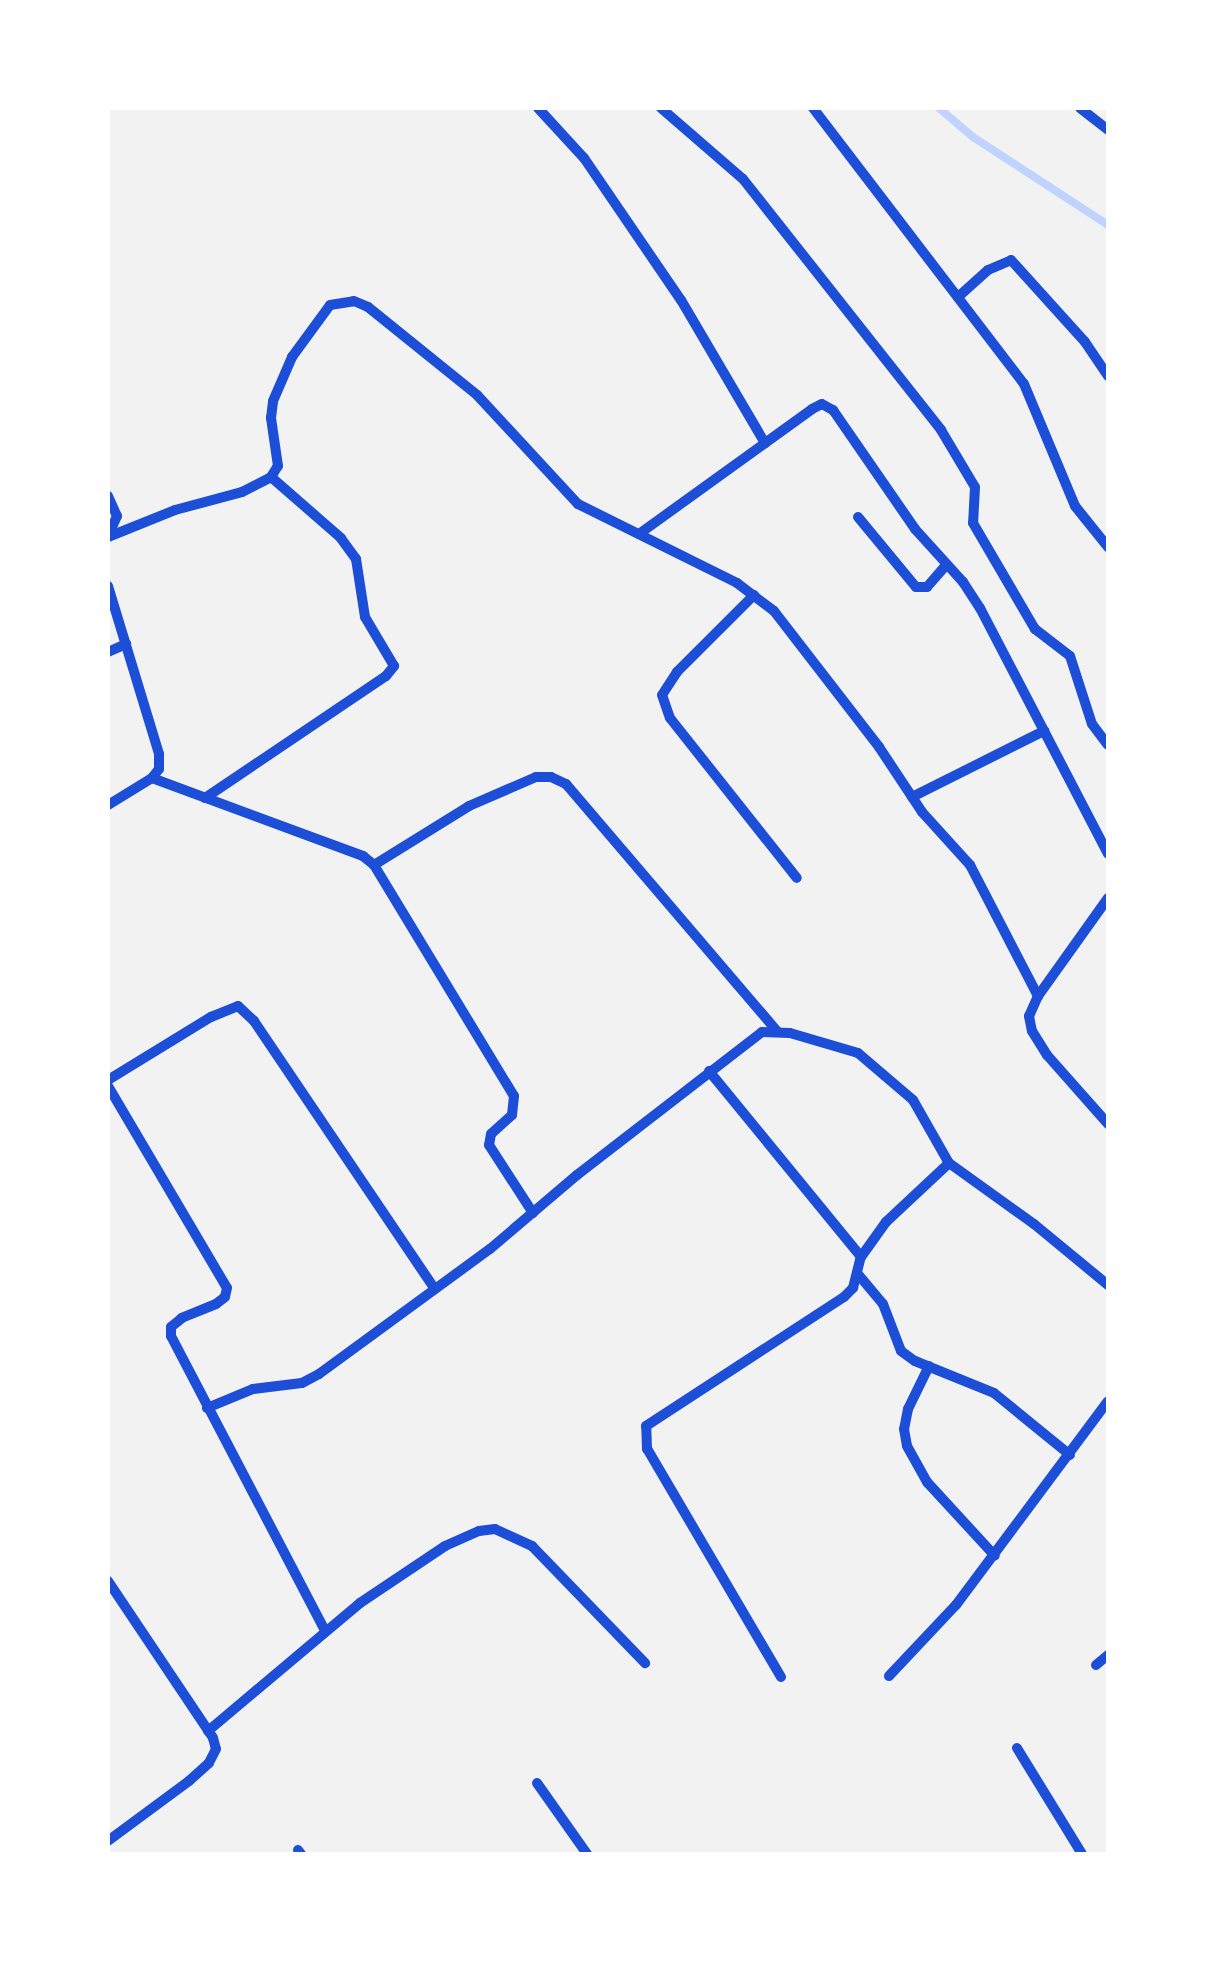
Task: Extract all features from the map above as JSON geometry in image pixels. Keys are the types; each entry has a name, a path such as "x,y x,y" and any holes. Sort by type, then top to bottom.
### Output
{"street":[{"path":"538,108 584,158 659,269 765,444"},
{"path":"662,108 687,132 717,151 744,179 941,430 975,488 973,523 1035,628 1070,656 1092,724 1108,745"},
{"path":"813,108 1024,384 1074,506 1108,548"},
{"path":"1080,108 1108,130"},
{"path":"958,297 988,270 1011,260 1022,267 1085,342 1108,376"},
{"path":"108,537 175,510 242,492 272,477 278,466 270,418 292,357 322,312 339,301 354,301 368,307 464,383 578,504 754,596 796,636 912,797 970,865 1038,996"},
{"path":"639,534 822,404 833,410 980,608 1108,854"},
{"path":"204,798 386,676 394,666 365,617 356,560 341,538 272,477"},
{"path":"108,496 117,516 108,537"},
{"path":"858,517 916,587 926,587 946,565"},
{"path":"108,586 159,754 159,769 152,778 108,805"},
{"path":"754,596 677,672 662,695 670,718 797,878"},
{"path":"108,652 126,644"},
{"path":"912,797 1044,731"},
{"path":"374,865 468,806 536,777 550,776 566,784 778,1032"},
{"path":"152,778 363,856 374,865 514,1096 512,1115 491,1134 489,1145 532,1212"},
{"path":"1108,898 1038,996 1029,1016 1032,1031 1056,1067 1108,1124"},
{"path":"325,1630 179,1355 171,1327 182,1318 216,1304 227,1288 108,1083 228,1007 238,1006 265,1036 435,1290"},
{"path":"207,1408 253,1389 302,1384 435,1290 750,1038 778,1032 858,1052 878,1067 912,1100 949,1163 1034,1224 1108,1285"},
{"path":"709,1071 860,1257"},
{"path":"781,1677 648,1449 646,1426 844,1298 854,1288 860,1257 886,1222 949,1163"},
{"path":"857,1273 883,1304 901,1351 994,1392 1070,1454"},
{"path":"929,1366 908,1409 904,1430 907,1446 927,1482 995,1556"},
{"path":"888,1676 995,1556 1108,1402"},
{"path":"208,1730 325,1630 445,1546 495,1529 532,1546 646,1663"},
{"path":"108,1581 208,1730 216,1750 209,1763 108,1840"},
{"path":"1096,1665 1108,1654"},
{"path":"1017,1748 1082,1854"},
{"path":"537,1783 587,1854"}],"waterway":[{"path":"939,108 973,137 1108,225"}]}
